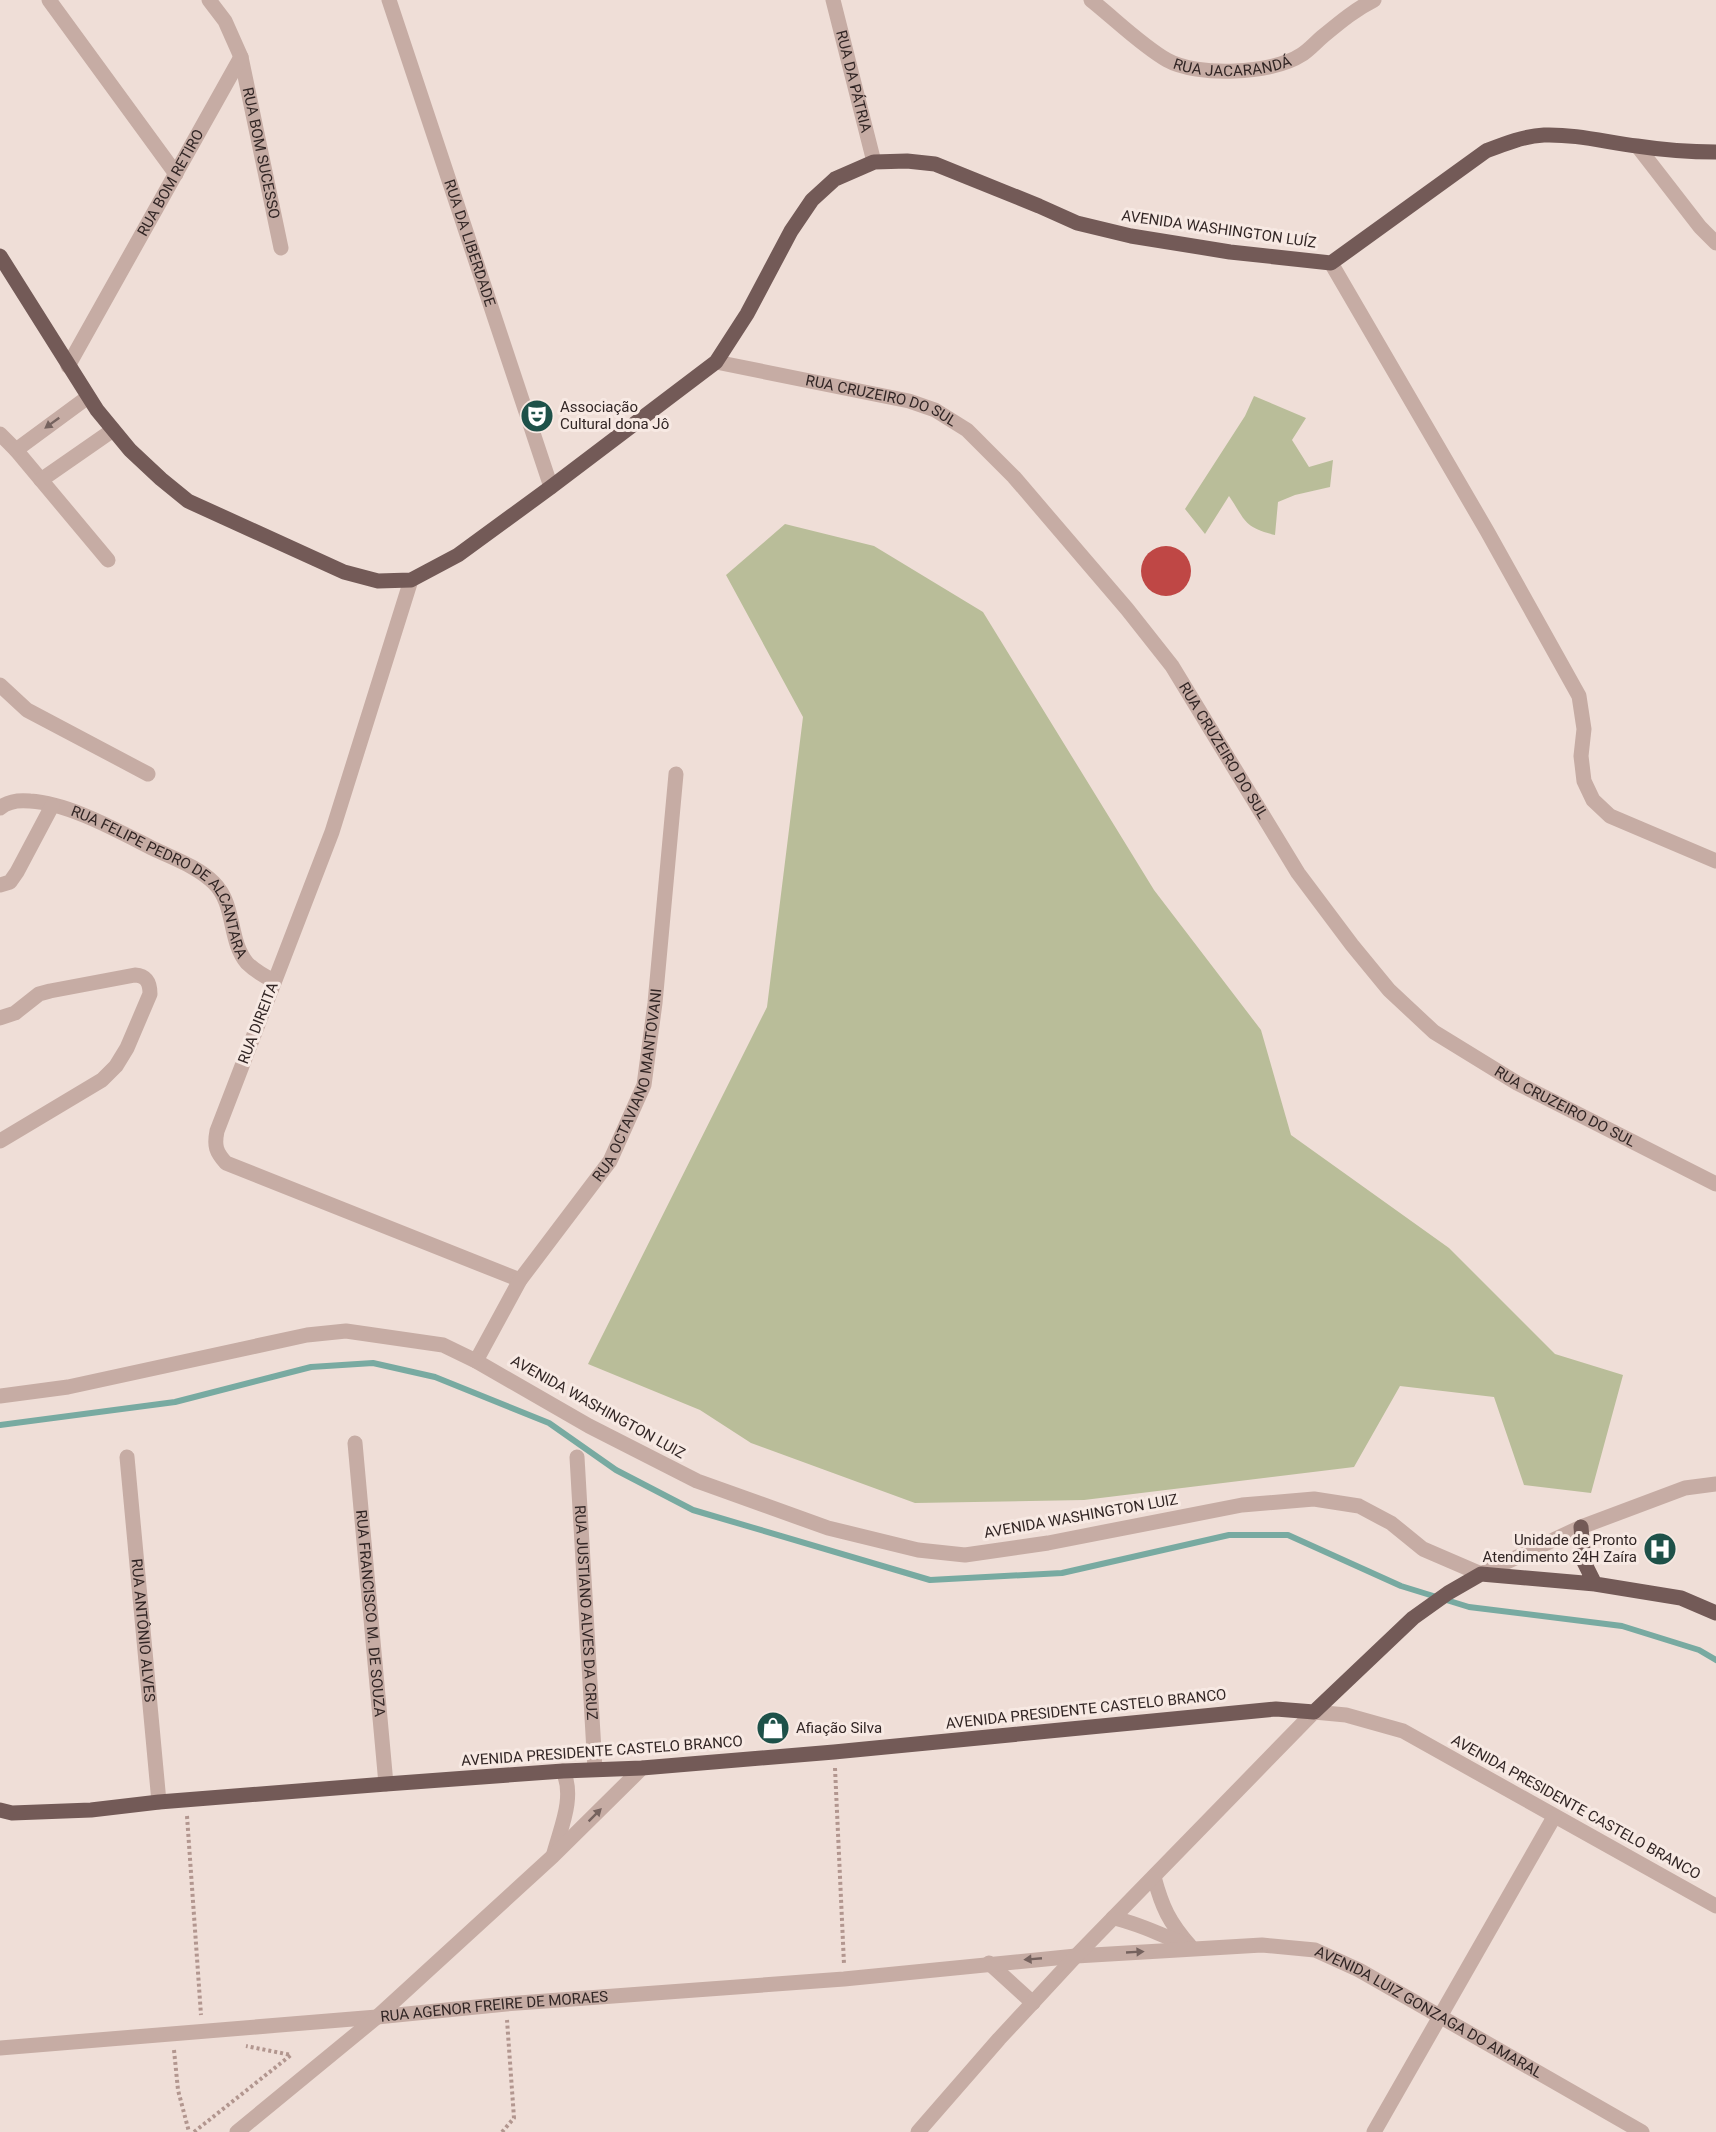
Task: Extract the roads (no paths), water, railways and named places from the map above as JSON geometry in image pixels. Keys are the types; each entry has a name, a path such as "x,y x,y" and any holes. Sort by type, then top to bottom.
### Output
{"main road":[{"path":"1331,263 1486,151 1513,140 1543,135 1572,136 1638,147 1716,152"},
{"name":"AVENIDA WASHINGTON LUÍZ","path":"0,256 88,397 113,430 130,450 188,501 344,572 378,581 411,580 458,555 716,362 747,314 791,231 812,200 836,178 874,162 908,161 935,164 1077,223 1131,236 1230,252 1331,263"},
{"path":"1581,1527 1584,1562 1595,1584"},
{"path":"1314,1712 1413,1618 1448,1593 1481,1574 1595,1584 1681,1598 1716,1613"},
{"name":"AVENIDA PRESIDENTE CASTELO BRANCO","path":"0,1810 12,1813 91,1810 159,1802 834,1752 1276,1708 1314,1712"}],"street":[{"path":"49,0 176,174"},
{"path":"209,0 225,21 241,57"},
{"name":"RUA DA LIBERDADE","path":"388,0 551,487"},
{"name":"RUA DA PÁTRIA","path":"833,0 874,162"},
{"name":"RUA JACARANDÁ","path":"1091,0 1167,60 1186,67 1208,70 1245,70 1277,66 1301,56 1355,10 1374,0"},
{"name":"RUA BOM RETIRO","path":"68,366 241,57"},
{"name":"RUA BOM SUCESSO","path":"241,57 281,248"},
{"path":"1638,147 1693,218 1716,243"},
{"name":"AVENIDA WASHINGTON LUÍZ","path":"1331,263 1487,531 1579,696 1584,729 1581,756 1584,781 1593,800 1610,816 1716,861"},
{"name":"RUA CRUZEIRO DO SUL","path":"716,362 909,401 935,410 967,430 1014,477 1127,609 1172,666 1298,873 1389,990 1434,1032 1517,1083 1716,1184"},
{"path":"16,450 88,397"},
{"path":"41,480 113,430"},
{"path":"0,434 108,560"},
{"name":"RUA DIREITA","path":"411,580 332,832 214,1143 217,1153 226,1163 520,1280"},
{"path":"0,685 27,710 148,774"},
{"name":"RUA OCTAVIANO MANTOVANI","path":"476,1361 520,1280 610,1161 645,1085 655,1003 676,774"},
{"name":"RUA FELIPE PEDRO DE ALCANTARA","path":"0,808 18,801 33,801 73,812 116,830 195,869 223,895 229,907 239,949 246,962 257,972 274,981"},
{"path":"0,885 10,882 17,872 52,806"},
{"path":"0,1018 15,1013 39,994 50,991 135,975 144,977 150,987 150,994 127,1048 116,1066 102,1080 0,1141"},
{"name":"AVENIDA WASHINGTON LUIZ","path":"0,1396 68,1387 307,1335 346,1331 443,1345 476,1361 589,1426 697,1481 828,1527 918,1550 965,1555 1048,1543 1242,1504 1314,1498 1359,1506 1390,1523 1423,1549 1481,1574"},
{"name":"RUA FRANCISCO M. DE SOUZA","path":"355,1443 386,1785"},
{"name":"RUA ANTÔNIO ALVES","path":"127,1457 159,1802"},
{"name":"RUA JUSTIANO ALVES DA CRUZ","path":"577,1457 595,1769"},
{"path":"1481,1574 1581,1527 1685,1488 1716,1484"},
{"path":"918,2132 1076,1956 1314,1712"},
{"name":"AVENIDA PRESIDENTE CASTELO BRANCO","path":"1314,1712 1346,1715 1403,1731 1716,1906"},
{"path":"237,2132 377,2017 553,1856 642,1767"},
{"path":"553,1856 567,1803 568,1785 563,1771"},
{"path":"1374,2132 1554,1817"},
{"path":"1154,1877 1173,1927 1195,1947"},
{"name":"AVENIDA LUIZ GONZAGA DO AMARAL","path":"1113,1918 1137,1924 1166,1938 1195,1947"},
{"name":"AVENIDA LUIZ GONZAGA DO AMARAL","path":"1076,1956 1195,1947 1262,1945 1315,1950 1359,1970 1642,2132"},
{"name":"RUA AGENOR FREIRE DE MORAES","path":"0,2048 506,2004 844,1979 1076,1956"},
{"path":"989,1963 1033,2003"}],"waterway":[{"path":"0,1425 175,1402 311,1367 373,1363 435,1377 549,1423 616,1470 693,1510 930,1580 1062,1573 1229,1535 1288,1535 1401,1586 1469,1607 1622,1626 1699,1650 1716,1660"}],"place":[{"name":"Associação Cultural dona Jô","path":"537,416"},
{"name":"Unidade de Pronto Atendimento 24H Zaíra","path":"1660,1549"},
{"name":"Afiação Silva","path":"773,1728"}]}
